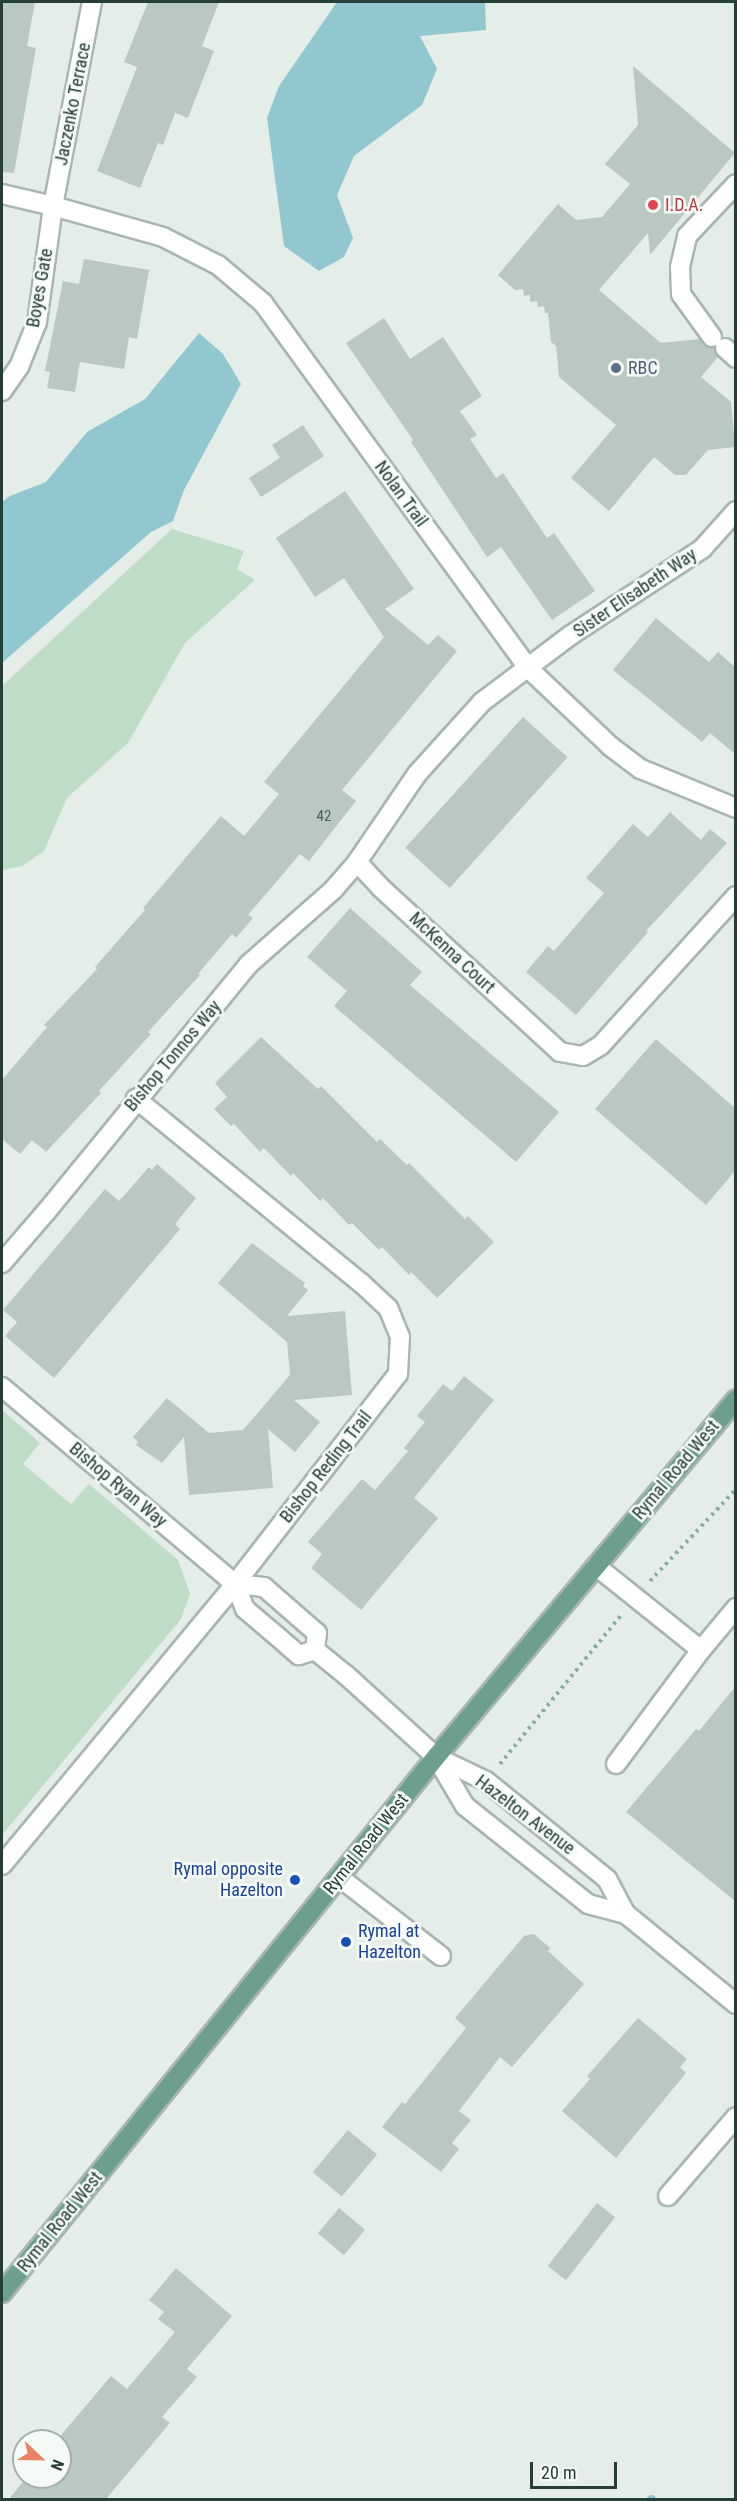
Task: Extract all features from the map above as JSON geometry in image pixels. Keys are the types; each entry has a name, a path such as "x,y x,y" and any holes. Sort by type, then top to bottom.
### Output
{"main road":[{"name":"Rymal Road West","path":"2,2294 436,1757 735,1399"}],"street":[{"name":"Jaczenko Terrace","path":"53,206 92,2"},
{"path":"724,348 681,294 680,267 687,236 735,184"},
{"name":"Nolan Trail","path":"2,194 162,237 218,265 263,303 529,669 610,746 641,769 735,808"},
{"name":"Boyes Gate","path":"2,391 19,367 38,322 53,206"},
{"name":"Sister Elisabeth Way","path":"529,669 571,635 702,549 735,511"},
{"path":"357,861 417,774 482,702 529,669"},
{"name":"McKenna Court","path":"357,861 380,886 560,1052 583,1056 601,1045 735,896"},
{"name":"Bishop Tonnos Way","path":"2,1263 249,964 333,890 357,861"},
{"name":"Bishop Reding Trail","path":"2,1865 235,1584 398,1374 400,1337 388,1308 361,1283 136,1099"},
{"name":"Bishop Ryan Way","path":"2,1387 235,1584 245,1609 299,1655 315,1650"},
{"path":"596,1566 701,1650"},
{"path":"235,1584 264,1587 317,1633 315,1650 346,1675 436,1757"},
{"path":"616,1764 735,1608"},
{"name":"Hazelton Avenue","path":"436,1757 486,1781 606,1879 626,1914 735,2004"},
{"name":"Hazelton Avenue","path":"436,1757 465,1806 588,1905 626,1914"},
{"path":"339,1877 441,1956"},
{"path":"668,2196 735,2117"}],"path":[{"path":"486,1781 635,1597 735,1489"}],"green space":[{"path":"172,529 244,551 237,569 255,580 185,643 128,743 67,798 44,851 22,866 2,870 2,686"},
{"path":"2,1410 40,1443 23,1464 71,1504 89,1484 178,1560 190,1594 181,1619 2,1835"}],"water":[{"path":"337,2 485,2 486,30 420,36 437,69 422,105 354,156 337,195 353,238 344,257 319,271 284,246 267,118 279,86"},
{"path":"199,333 223,354 241,384 184,490 173,521 151,532 2,663 2,502 10,496 46,482 87,432 145,399"}],"building":[{"path":"2,2 35,2 27,46 36,48 14,173 2,172"},
{"path":"148,2 219,2 202,46 214,51 188,118 175,113 163,145 158,143 140,188 97,171 137,67 124,62"},
{"path":"633,66 735,153 650,255 648,233 599,290 661,343 699,339 707,347 714,348 718,357 701,377 731,402 735,447 708,450 686,475 675,475 654,457 609,511 571,478 616,425 559,377 556,346 551,342 548,313 545,313 544,306 538,307 537,301 530,302 530,295 524,296 523,289 515,290 498,275 558,204 576,220 602,217 630,184 605,164 638,125"},
{"path":"84,259 149,270 137,339 129,337 124,369 80,362 75,392 47,388 50,372 45,371 63,281 79,284"},
{"path":"384,318 410,359 443,337 482,396 460,411 477,435 470,439 496,478 503,473 547,538 554,533 595,591 552,620 501,547 487,557 411,442 413,440 346,343"},
{"path":"303,425 324,456 261,497 249,478 280,458 272,445"},
{"path":"345,491 414,589 385,609 428,645 438,635 457,651 342,790 356,801 309,861 300,854 248,915 253,918 236,938 232,934 198,974 200,975 148,1032 151,1034 99,1091 101,1093 46,1152 32,1140 20,1154 2,1139 2,1080 47,1027 44,1025 97,969 95,967 145,910 143,908 221,816 244,836 279,794 264,782 384,637 344,578 315,597 276,538"},
{"path":"656,618 709,662 718,652 735,667 735,754 710,733 702,742 613,670"},
{"path":"523,717 568,757 450,888 405,848"},
{"path":"670,812 701,840 710,829 727,843 646,931 648,932 576,1015 526,972 548,946 554,951 604,893 586,878 633,824 648,837"},
{"path":"350,908 422,972 410,985 559,1112 516,1162 334,1006 347,991 307,957"},
{"path":"261,1037 318,1089 321,1086 377,1142 380,1139 407,1165 409,1163 465,1219 468,1216 494,1242 437,1298 411,1272 409,1275 382,1247 379,1250 352,1223 349,1225 323,1198 320,1201 293,1173 291,1176 264,1148 260,1152 234,1124 231,1126 214,1109 227,1097 215,1083"},
{"path":"656,1039 735,1108 735,1171 706,1205 595,1109"},
{"path":"157,1164 196,1198 175,1224 180,1229 54,1378 5,1336 17,1322 3,1310 105,1189 119,1201 149,1167 152,1170"},
{"path":"252,1243 305,1283 303,1286 308,1290 287,1316 345,1311 352,1395 294,1400 320,1422 295,1452 268,1429 273,1488 189,1495 184,1437 162,1463 136,1445 138,1442 133,1437 167,1398 209,1433 243,1430 290,1375 287,1342 218,1283"},
{"path":"464,1376 494,1400 414,1498 438,1518 361,1610 311,1568 322,1554 308,1542 362,1479 375,1490 408,1451 404,1448 425,1422 417,1416 443,1384 452,1391"},
{"path":"735,1687 735,1901 626,1812"},
{"path":"534,1934 550,1948 548,1951 584,1984 512,2067 500,2057 459,2111 471,2120 452,2143 459,2149 441,2172 382,2127 402,2102 405,2104 466,2028 455,2018 524,1936"},
{"path":"638,2018 687,2059 680,2067 686,2073 616,2158 562,2111 590,2079 587,2076"},
{"path":"348,2130 377,2154 342,2197 313,2172"},
{"path":"597,2203 615,2217 566,2280 548,2266"},
{"path":"339,2208 365,2230 344,2255 318,2233"},
{"path":"176,2268 232,2316 187,2369 197,2377 162,2417 170,2423 106,2499 9,2499 17,2489 72,2489 72,2429 66,2429 111,2376 127,2389 175,2332 158,2319 164,2312 149,2300"}],"place":[{"name":"I.D.A.","path":"653,205"},
{"name":"RBC","path":"616,368"},
{"name":"Rymal opposite Hazelton","path":"295,1880"},
{"name":"Rymal at Hazelton","path":"346,1942"}]}
